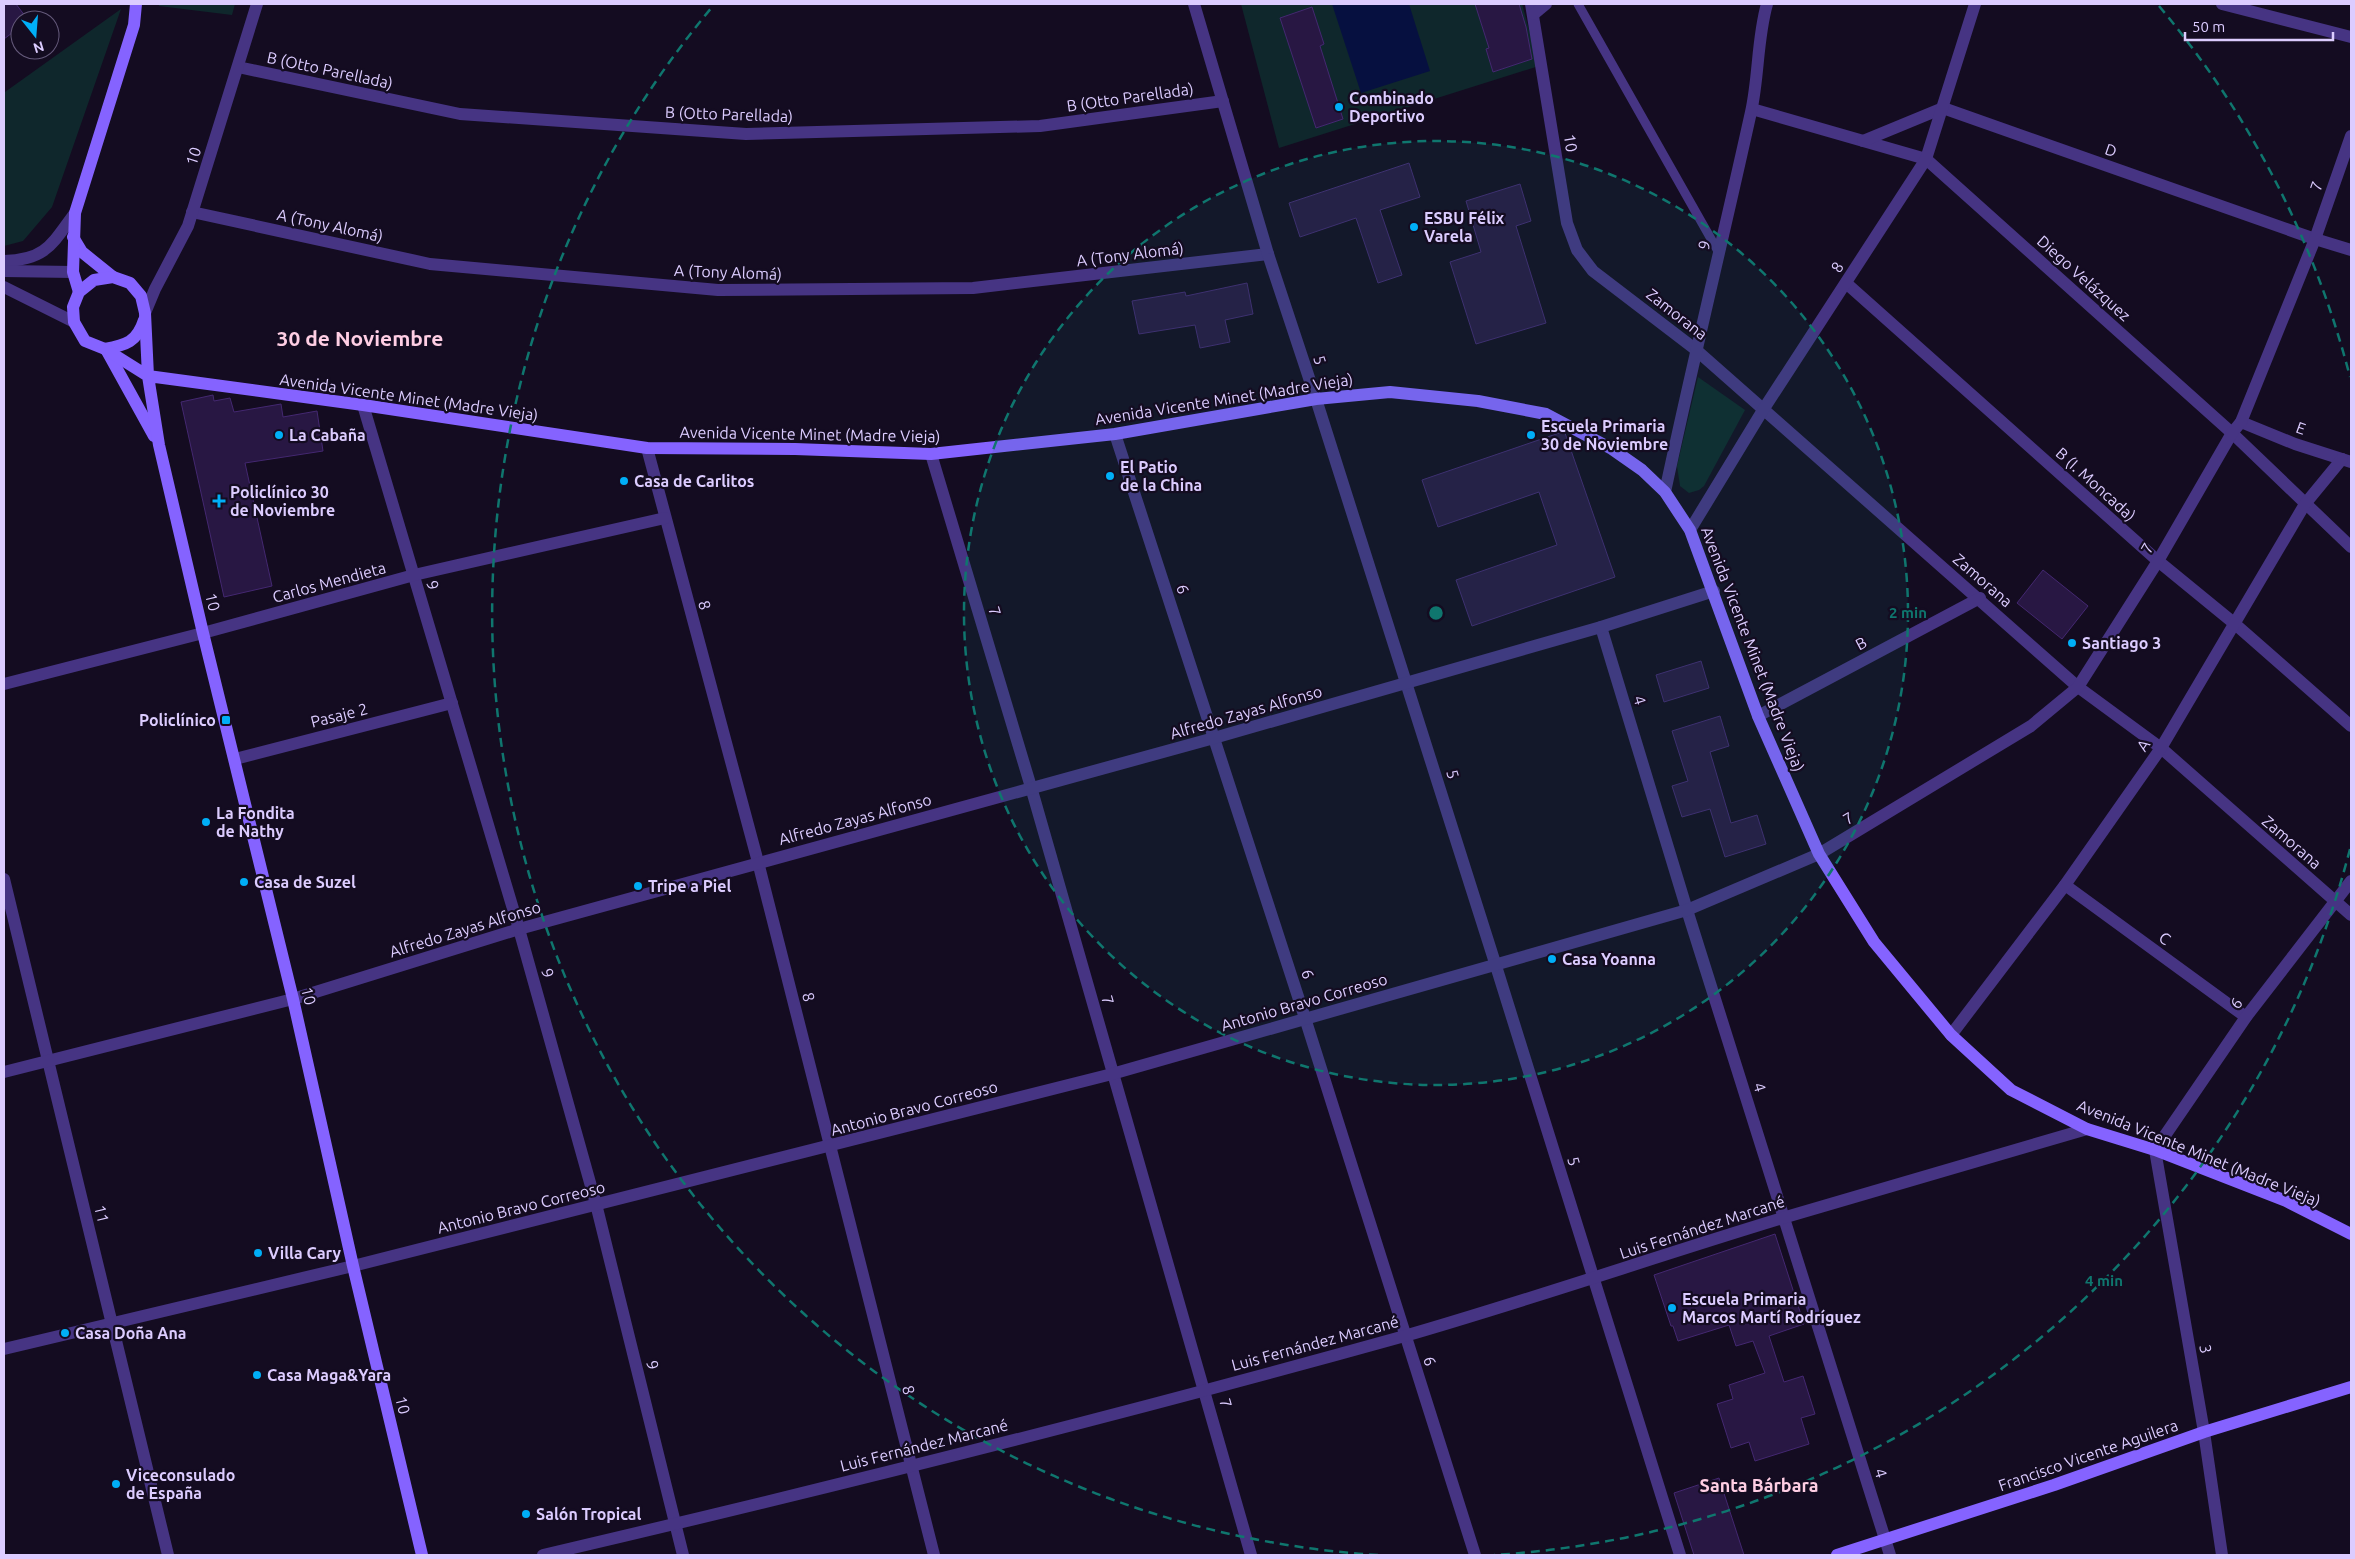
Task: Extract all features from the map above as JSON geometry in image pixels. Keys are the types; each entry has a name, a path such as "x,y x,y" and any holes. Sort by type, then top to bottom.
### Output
{"main road":[{"path":"79,292 73,272 75,213 134,26 136,4"},
{"name":"10","path":"73,237 82,252 113,277 130,283 141,296 146,313 148,376 159,445 293,999 353,1266 422,1555"},
{"path":"113,277 94,280 79,292 73,307 74,322 85,340 106,349 148,376"},
{"name":"10","path":"146,313 140,332 125,345 106,349 159,445"},
{"name":"Avenida Vicente Minet (Madre Vieja)","path":"148,376 363,405 647,448 795,449 931,454 1115,434 1316,399 1390,392 1478,401 1546,414 1612,449 1642,470 1665,492 1690,530 1714,591 1758,716 1819,854 1874,942 1951,1035 2011,1090 2087,1129 2155,1150 2286,1201 2351,1234"},
{"name":"Francisco Vicente Aguilera","path":"1837,1555 2054,1485 2204,1432 2351,1387"}],"street":[{"name":"10","path":"146,313 155,289 188,226 258,4"},
{"name":"5","path":"1194,4 1268,254 1407,683 1680,1555"},
{"name":"10","path":"1546,4 1532,9 1567,223 1577,250 1593,271"},
{"name":"9","path":"1665,492 1695,349 1752,109 1763,20 1767,4"},
{"name":"8","path":"1690,530 1763,410 1926,159 1975,4"},
{"path":"2222,4 2351,37"},
{"name":"B (Otto Parellada)","path":"238,68 460,114 746,134 1040,126 1223,100"},
{"path":"1863,141 1943,108"},
{"name":"D","path":"1943,108 2351,250"},
{"name":"Diego Velázquez","path":"1752,109 1926,159 2232,433 2351,547"},
{"name":"7","path":"1819,854 2031,726 2078,687 2158,561 2232,433 2241,422 2315,239 2351,136"},
{"name":"A (Tony Alomá)","path":"192,212 430,264 718,290 973,288 1268,254"},
{"path":"4,261 20,260 44,252 75,213"},
{"path":"4,271 73,272"},
{"name":"Zamorana","path":"1593,271 1695,349 1980,598 2078,687 2161,748 2351,915"},
{"name":"B (I. Moncada)","path":"1846,283 2158,561 2234,624 2351,726"},
{"path":"4,287 74,322"},
{"name":"9","path":"363,405 519,929 596,1204 683,1555"},
{"name":"E","path":"2241,422 2295,444 2346,460"},
{"name":"6","path":"1115,434 1305,1018 1475,1555"},
{"name":"8","path":"647,448 758,862 934,1555"},
{"name":"7","path":"931,454 1031,788 1251,1555"},
{"name":"A","path":"1951,1035 2065,885 2161,748 2305,504 2346,460"},
{"name":"Carlos Mendieta","path":"4,684 203,633 414,575 665,518"},
{"name":"Alfredo Zayas Alfonso","path":"4,1072 293,999 519,929 1214,738 1601,628 1714,591"},
{"name":"B","path":"1758,716 1980,598"},
{"name":"4","path":"1601,628 1687,910 1890,1555"},
{"name":"Pasaje 2","path":"235,759 452,703"},
{"name":"Antonio Bravo Correoso","path":"4,1349 353,1266 1112,1074 1687,910 1819,854"},
{"name":"11","path":"4,880 168,1555"},
{"name":"6","path":"2155,1150 2246,1017 2351,881"},
{"name":"C","path":"2065,885 2246,1017"},
{"name":"Luis Fernández Marcané","path":"543,1555 675,1524 1205,1391 1406,1335 1594,1279 1784,1218 2087,1129"},
{"name":"3","path":"2155,1150 2204,1432 2222,1555"}],"lane":[{"path":"1578,4 1719,253"}],"green space":[{"path":"159,4 235,4 232,15 159,6"},
{"name":"Combinado Deportivo","path":"1241,4 1522,4 1539,66 1279,148"},
{"path":"121,9 52,207 23,241 4,246 4,91 50,60 60,60 60,53"},
{"path":"1698,377 1745,410 1704,486 1699,490 1689,493 1680,486 1677,466"}],"shaded area":[{"path":"1332,4 1409,4 1430,71 1361,93"}],"building":[{"path":"4,4 16,4 20,10 10,10 10,34 4,39"},
{"path":"1475,4 1519,4 1526,27 1532,59 1493,72 1486,49 1489,48"},
{"path":"1312,7 1324,44 1320,46 1343,119 1316,128 1280,18"},
{"path":"1409,163 1420,197 1380,210 1402,275 1378,283 1356,218 1300,237 1289,203"},
{"path":"1520,184 1531,221 1516,226 1546,323 1476,344 1450,262 1481,252 1466,201"},
{"path":"1247,283 1253,314 1225,320 1230,342 1200,348 1195,325 1139,334 1132,301 1185,292 1186,296"},
{"path":"213,395 214,401 230,398 234,412 281,404 283,417 317,411 323,451 245,463 272,586 224,597 181,402"},
{"path":"1562,432 1565,433 1615,577 1472,626 1456,580 1557,545 1539,492 1438,527 1422,480"},
{"path":"2043,570 2088,606 2062,639 2017,603"},
{"path":"1701,661 1709,688 1664,702 1656,675"},
{"path":"1720,716 1729,746 1710,752 1731,823 1757,815 1766,844 1725,857 1710,809 1682,817 1672,786 1688,781 1672,731"},
{"path":"1775,1234 1804,1324 1769,1336 1784,1382 1803,1376 1815,1414 1801,1418 1809,1444 1755,1461 1749,1442 1731,1448 1717,1404 1733,1399 1729,1385 1765,1373 1753,1341 1736,1346 1729,1325 1678,1341 1654,1275"},
{"path":"1719,1478 1744,1555 1694,1555 1674,1493"}],"place":[{"name":"Combinado Deportivo","path":"1339,107"},
{"name":"ESBU Félix Varela","path":"1414,227"},
{"name":"La Cabaña","path":"279,435"},
{"name":"Escuela Primaria 30 de Noviembre","path":"1531,435"},
{"name":"El Patio de la China","path":"1110,476"},
{"name":"Casa de Carlitos","path":"624,481"},
{"name":"Policlínico 30 de Noviembre","path":"219,501"},
{"name":"Santiago 3","path":"2072,643"},
{"name":"Policlínico","path":"226,720"},
{"name":"La Fondita de Nathy","path":"206,822"},
{"name":"Casa de Suzel","path":"244,882"},
{"name":"Tripe a Piel","path":"638,886"},
{"name":"Casa Yoanna","path":"1552,959"},
{"name":"Villa Cary","path":"258,1253"},
{"name":"Escuela Primaria Marcos Martí Rodríguez","path":"1672,1308"},
{"name":"Casa Doña Ana","path":"65,1333"},
{"name":"Casa Maga&Yara","path":"257,1375"},
{"name":"Viceconsulado de España","path":"116,1484"},
{"name":"Salón Tropical","path":"526,1514"}],"district":[{"name":"30 de Noviembre","path":"360,338"},
{"name":"Santa Bárbara","path":"1759,1485"}]}
